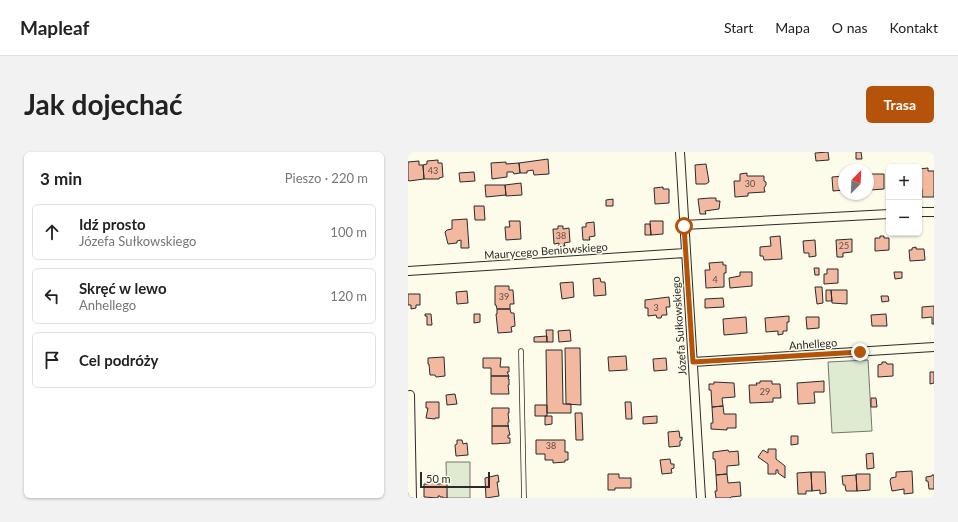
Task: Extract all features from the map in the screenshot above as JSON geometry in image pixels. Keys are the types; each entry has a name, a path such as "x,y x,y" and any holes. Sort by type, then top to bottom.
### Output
{"street":[{"name":"Józefa Sułkowskiego","path":"680,152 700,498"},
{"path":"922,212 934,212"},
{"path":"684,226 886,214"},
{"name":"Maurycego Beniowskiego","path":"408,271 685,253"},
{"name":"Anhellego","path":"693,362 934,347"},
{"path":"410,395 412,498"}],"lane":[{"path":"521,352 524,498"}],"green space":[{"path":"868,360 872,431 832,433 828,362"},
{"path":"446,462 470,462 470,498 447,498"}],"building":[{"path":"828,152 829,160 816,161 815,153"},
{"path":"856,152 861,152 862,159 856,159"},
{"path":"548,159 549,174 534,175 533,170 527,171 527,173 520,173 519,163"},
{"path":"438,160 438,163 442,163 443,177 439,179 424,179 423,165 427,164 427,161"},
{"path":"419,161 419,165 423,165 424,179 409,181 408,162"},
{"path":"506,162 506,164 519,163 520,173 514,174 513,172 507,172 507,177 492,179 491,163"},
{"path":"706,164 709,182 706,184 696,184 695,165"},
{"path":"928,168 928,171 934,171 934,197 922,197 922,169"},
{"path":"474,172 475,181 460,182 459,173"},
{"path":"747,173 747,176 764,176 764,181 766,182 764,188 765,192 748,193 748,196 735,197 734,181 740,181 740,174"},
{"path":"874,174 884,174 884,189 874,190"},
{"path":"838,176 838,191 833,191 832,177"},
{"path":"521,183 522,195 506,196 505,185"},
{"path":"485,185 505,185 506,195 486,197"},
{"path":"663,187 663,189 669,189 669,203 655,204 654,188"},
{"path":"716,198 716,201 720,201 719,209 705,211 706,214 700,214 698,199"},
{"path":"613,199 613,206 606,206 606,200"},
{"path":"474,206 484,206 485,220 475,220"},
{"path":"467,219 469,248 461,248 461,240 457,241 457,243 448,244 445,232 452,229 452,220"},
{"path":"509,221 520,221 521,239 506,240 505,227 510,227"},
{"path":"650,221 663,221 663,234 651,235"},
{"path":"594,222 595,236 589,237 590,240 583,240 582,227 586,227 586,223"},
{"path":"645,224 650,224 651,235 645,235"},
{"path":"558,226 563,226 563,229 569,228 570,242 564,243 565,246 559,246 559,243 554,244 553,229 558,229"},
{"path":"780,236 782,259 764,260 763,256 760,256 760,247 771,246 770,237"},
{"path":"880,236 889,238 889,250 875,251 875,238 880,238"},
{"path":"852,239 852,252 843,253 843,257 837,257 836,240"},
{"path":"815,240 816,256 809,257 809,253 804,253 803,241"},
{"path":"916,247 916,249 924,249 925,260 910,261 909,250"},
{"path":"723,262 723,265 726,265 726,273 724,273 724,287 706,288 705,270 710,270 709,263"},
{"path":"814,268 819,268 819,275 815,275"},
{"path":"827,269 838,269 838,283 824,284 824,274 827,274"},
{"path":"740,272 752,272 752,286 730,288 729,278 740,276"},
{"path":"894,272 902,272 902,278 895,279"},
{"path":"600,278 601,282 605,282 606,295 594,296 593,279"},
{"path":"573,282 574,297 562,299 560,283"},
{"path":"495,286 509,286 509,290 513,290 514,304 510,304 510,309 497,309 495,305"},
{"path":"815,287 822,287 823,303 817,304"},
{"path":"826,290 831,290 832,301 826,301"},
{"path":"831,290 847,290 847,304 832,303"},
{"path":"467,291 468,303 457,304 456,292"},
{"path":"408,294 420,294 420,305 416,305 416,308 411,309 411,305 408,305"},
{"path":"881,296 888,296 889,301 882,302"},
{"path":"669,297 670,307 666,307 667,315 662,315 661,318 657,318 656,315 648,316 648,308 645,308 645,300"},
{"path":"723,298 724,307 705,308 705,299"},
{"path":"934,306 934,324 932,324 932,317 922,318 922,307"},
{"path":"497,309 510,309 511,313 514,313 515,326 511,327 512,332 498,333 496,314"},
{"path":"425,314 431,314 432,325 427,325 427,316 425,316"},
{"path":"474,314 480,314 480,322 474,323"},
{"path":"886,314 887,326 872,326 871,315"},
{"path":"789,316 787,331 783,331 783,334 778,335 778,331 766,332 765,318"},
{"path":"746,317 747,333 724,335 723,319"},
{"path":"806,317 819,317 819,328 807,329"},
{"path":"546,330 553,330 553,342 547,342"},
{"path":"570,330 571,341 559,342 558,331"},
{"path":"547,336 547,342 534,342 534,337"},
{"path":"565,348 580,348 581,405 566,404"},
{"path":"546,350 562,350 563,404 571,404 571,413 547,413"},
{"path":"626,356 627,370 609,371 608,357"},
{"path":"444,357 445,376 436,377 435,375 430,375 428,358"},
{"path":"483,358 501,358 500,367 509,367 509,372 507,372 509,376 491,376 491,368 483,368"},
{"path":"666,358 667,370 654,371 653,359"},
{"path":"882,362 893,364 893,376 878,377 878,365 882,364"},
{"path":"930,372 934,372 934,383 930,384"},
{"path":"491,376 509,376 509,394 491,394"},
{"path":"760,381 772,381 772,384 780,384 781,398 773,398 773,402 750,403 749,385 757,385 756,383 760,383"},
{"path":"824,381 824,392 814,392 815,403 798,404 797,383"},
{"path":"714,382 734,383 735,397 722,398 723,406 712,407 711,390 709,390 709,384 714,384"},
{"path":"455,394 457,404 447,405 446,395"},
{"path":"871,398 876,398 877,407 871,407"},
{"path":"426,402 439,402 439,418 426,418 428,408 426,408"},
{"path":"625,402 631,402 632,419 626,419"},
{"path":"535,405 547,405 547,416 535,416"},
{"path":"723,406 724,414 736,414 736,428 727,428 727,430 711,429 711,423 713,423 712,407"},
{"path":"492,408 509,408 509,426 492,426"},
{"path":"575,413 582,413 583,440 576,440"},
{"path":"545,416 552,416 552,424 545,425"},
{"path":"657,416 657,423 643,424 643,417"},
{"path":"492,426 508,426 510,435 508,435 508,438 510,438 510,443 492,444"},
{"path":"679,431 680,438 682,437 680,446 669,447 668,432"},
{"path":"791,436 798,436 798,444 791,445"},
{"path":"457,440 462,440 463,444 467,443 468,455 456,456 455,445 457,444"},
{"path":"536,440 565,440 565,452 568,452 568,460 565,460 565,462 553,463 553,460 545,460 545,454 536,454"},
{"path":"768,449 776,449 776,459 785,466 785,478 778,473 778,470 776,470 776,474 768,474 768,464 758,457 763,450 768,453"},
{"path":"728,450 729,452 738,451 739,465 727,466 727,474 716,475 713,452"},
{"path":"873,453 874,468 867,469 866,454"},
{"path":"670,459 671,464 674,464 674,468 671,469 672,473 662,474 660,460"},
{"path":"912,471 913,493 904,494 904,489 892,491 890,481 891,478 896,477 896,472"},
{"path":"811,472 825,472 826,493 820,494 820,490 812,491"},
{"path":"811,472 812,491 806,491 806,494 798,494 797,473"},
{"path":"608,474 619,474 619,478 631,478 631,488 615,488 615,490 608,490"},
{"path":"727,474 728,483 740,482 741,496 716,498 716,475"},
{"path":"856,474 870,474 870,490 857,491"},
{"path":"498,475 499,482 497,482 499,496 486,498 485,478"},
{"path":"856,475 857,491 846,491 845,485 843,485 842,476"},
{"path":"934,475 934,489 929,489 926,477"},
{"path":"442,481 447,481 447,498 440,496 438,496 438,498 424,497 424,484 429,484 428,482 437,482 437,484 443,484"}],"route":[{"path":"684,226 693,362 860,352"}]}
